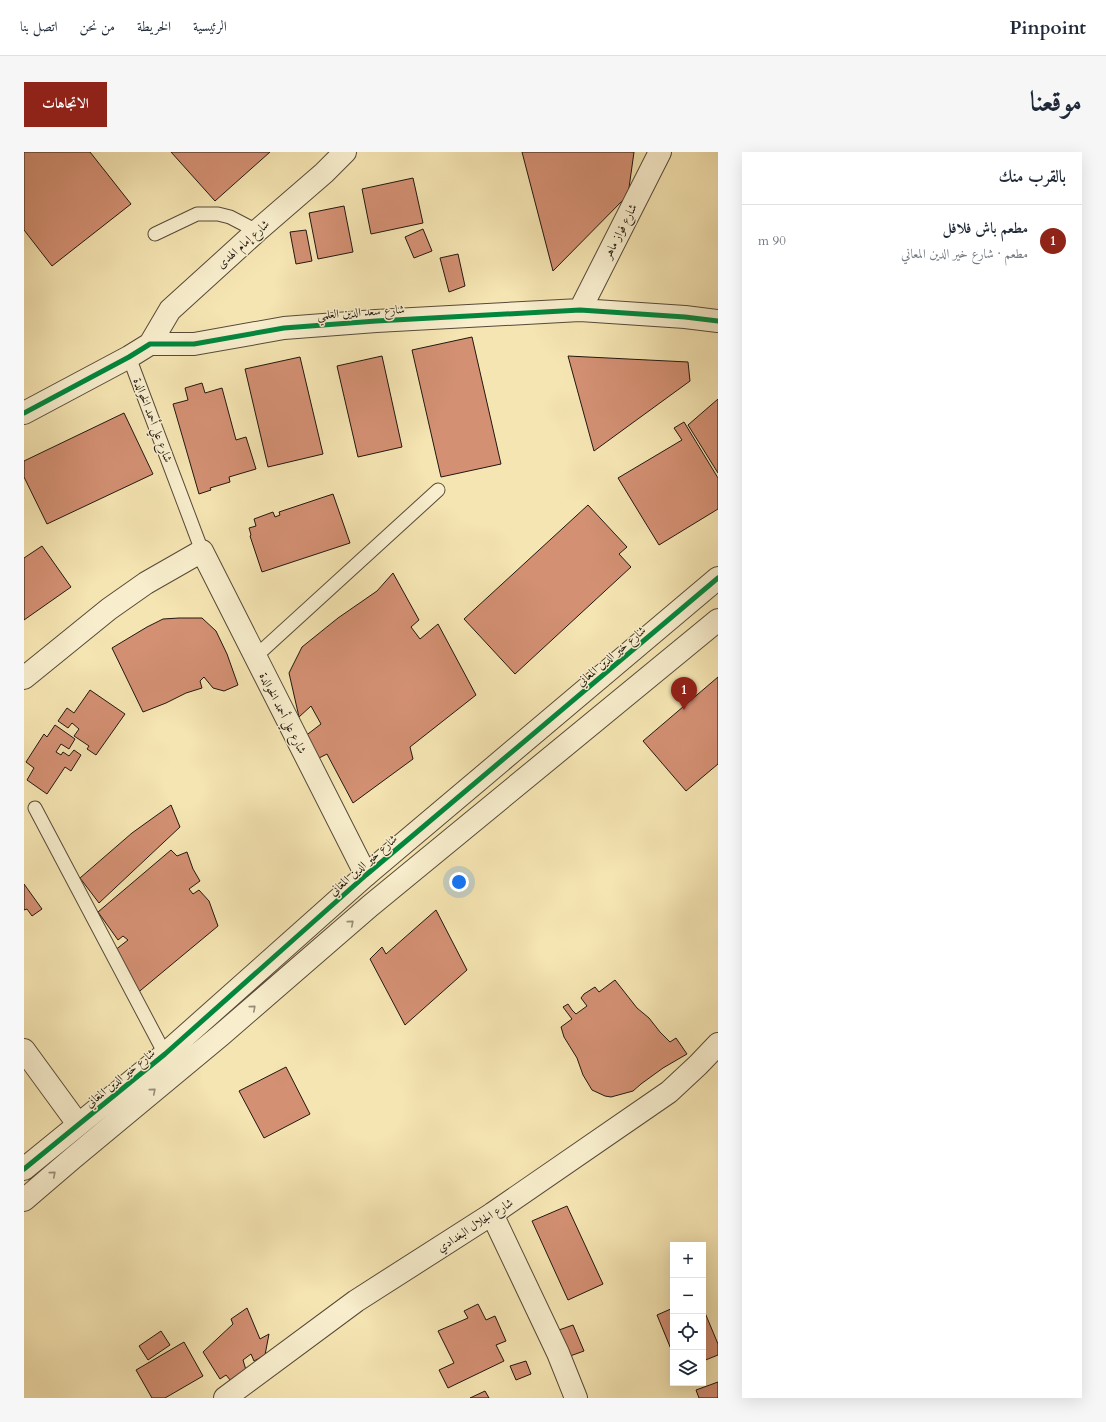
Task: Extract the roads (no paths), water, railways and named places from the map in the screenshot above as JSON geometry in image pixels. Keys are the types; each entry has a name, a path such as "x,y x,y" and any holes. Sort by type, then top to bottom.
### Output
{"street":[{"name":"شارع إمام الهدى","path":"150,344 170,310 324,173 345,152"},
{"name":"شارع فواز ماهر","path":"580,310 660,152"},
{"name":"شارع سعد الدين العلمي","path":"150,344 194,344 284,328 376,321 580,310 685,317 718,321"},
{"path":"24,413 129,357 150,344"},
{"path":"24,678 109,609 146,583 202,551"},
{"name":"شارع علي أحمد الخوالدة","path":"202,551 366,875"},
{"name":"شارع خير الدين المعاني","path":"24,1169 165,1054 366,875 662,627 718,578"},
{"path":"24,1200 78,1153 221,1035 370,906 718,620"},
{"name":"شارع الجلال البغدادي","path":"225,1398 356,1301 492,1214 669,1092 718,1044"},
{"path":"24,1050 78,1124"},
{"path":"492,1214 558,1353 576,1398"}],"lane":[{"path":"155,234 197,214 218,214 230,217 257,231"},
{"name":"شارع علي أحمد الخوالدة","path":"129,357 202,551"},
{"path":"255,657 438,490"},
{"path":"35,808 165,1054"}],"place":[{"name":"مطعم باش فلافل","path":"684,710"}]}
